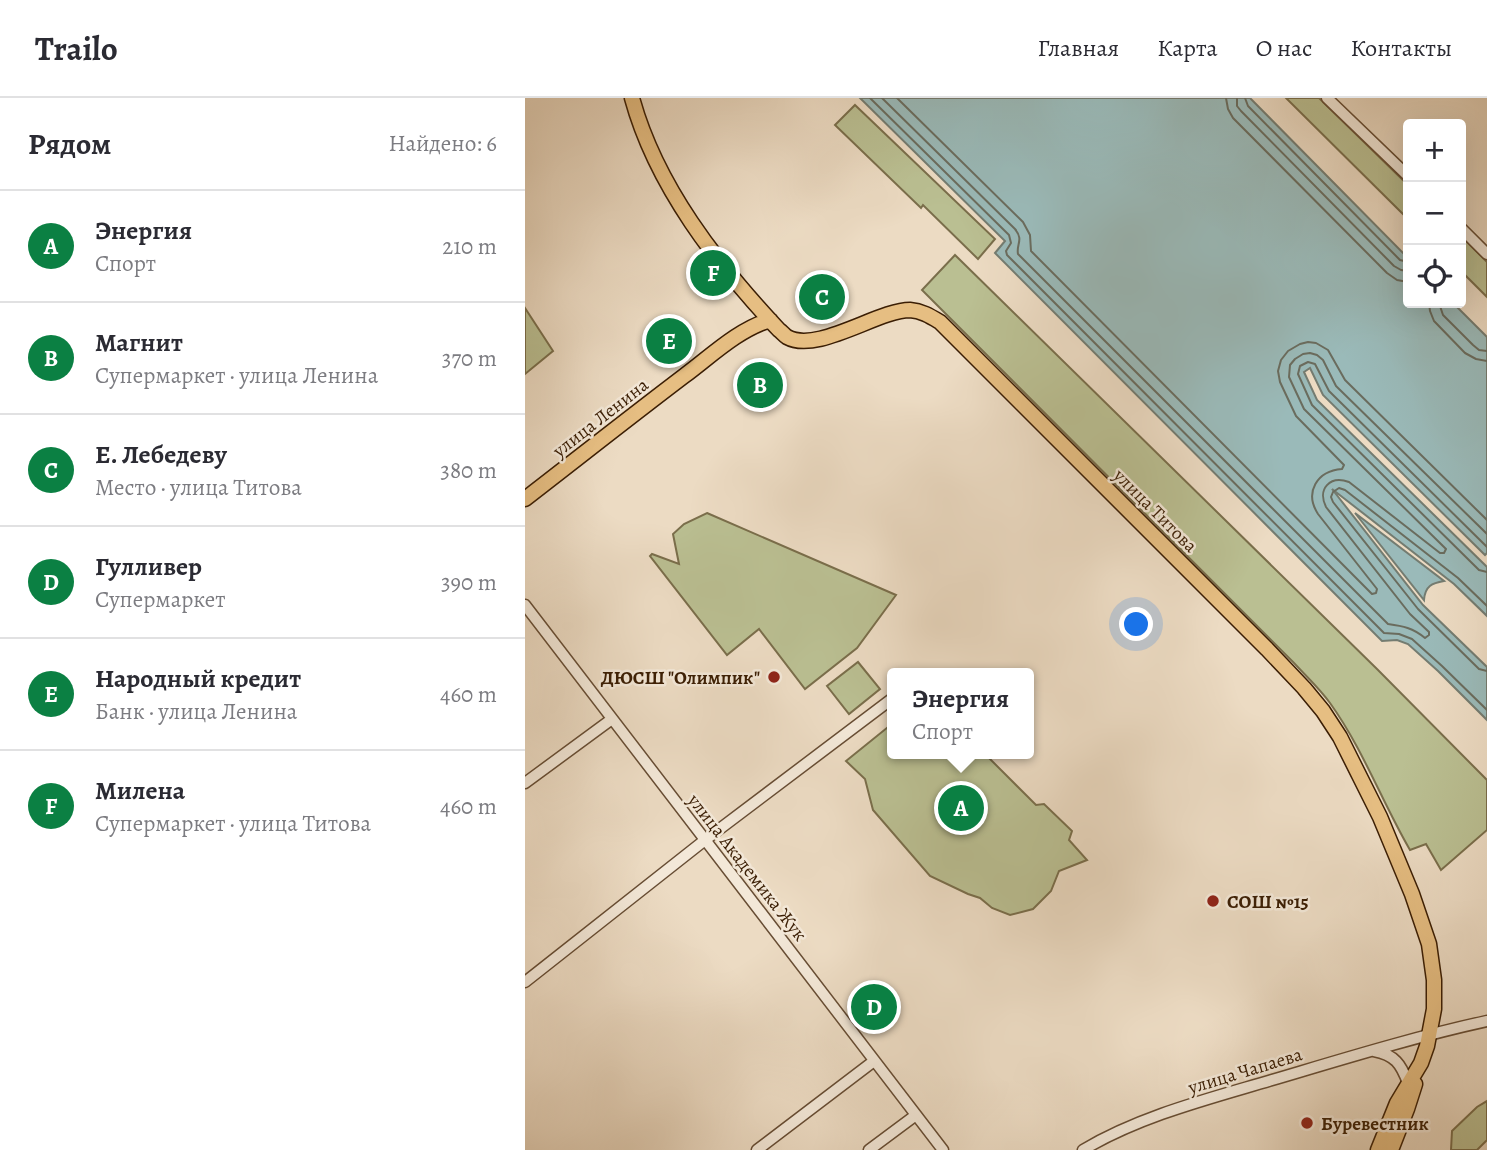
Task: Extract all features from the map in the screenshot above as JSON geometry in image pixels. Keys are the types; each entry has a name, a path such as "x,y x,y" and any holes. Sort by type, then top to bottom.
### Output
{"main road":[{"name":"улица Титова","path":"632,98 644,134 679,203 715,254 769,320 788,337 804,341 826,337 889,314 908,310 925,313 940,322 1214,595 1323,711 1340,737 1380,817 1421,916 1429,944 1434,980 1434,1009 1430,1035 1421,1063 1397,1103 1378,1150"},
{"name":"улица Ленина","path":"525,499 734,338 769,320"},
{"path":"1391,1150 1421,1063"}],"street":[{"path":"1327,98 1403,171"},
{"path":"1466,233 1487,254"},
{"name":"улица Академика Жук","path":"525,606 943,1150"},
{"path":"525,982 705,840 887,703"},
{"path":"525,783 612,719"},
{"name":"улица Чапаева","path":"1083,1150 1110,1134 1185,1106 1371,1051 1487,1021"},
{"path":"1371,1051 1387,1054 1396,1060 1408,1083"},
{"path":"757,1150 874,1061"},
{"path":"869,1150 916,1115"}],"green space":[{"path":"1286,98 1319,98 1403,180 1403,214"},
{"path":"855,105 995,239 978,259 835,125"},
{"path":"1466,241 1487,262 1487,297 1466,276"},
{"path":"955,255 1487,780 1487,830 1441,870 1426,844 1410,850 1342,721 1317,688 922,290"},
{"path":"525,308 553,351 525,374"},
{"path":"707,513 896,595 857,648 805,689 759,629 727,655 650,556 652,554 679,564 673,534 684,524"},
{"path":"858,662 880,689 849,714 827,686"},
{"path":"887,728 887,759 990,759 1036,805 1044,804 1072,831 1069,840 1087,860 1059,871 1051,891 1033,909 1010,915 992,908 980,898 930,876 873,810 865,779 846,761"},
{"path":"1487,1101 1487,1140 1477,1150 1451,1150 1452,1131"}],"water":[{"path":"860,98 1250,98 1403,253 1403,308 1458,308 1487,337 1485,555 1323,395 1310,368 1304,372 1317,400 1487,567 1487,616 1454,584 1332,489 1423,605 1487,667 1487,720 1408,644 1397,640 1382,641 995,253 1005,241"},
{"path":"1355,513 1444,581 1430,586 1424,600"}],"place":[{"name":"Милена","path":"713,273"},
{"name":"Е. Лебедеву","path":"822,297"},
{"name":"Народный кредит","path":"669,341"},
{"name":"Магнит","path":"760,385"},
{"name":"ДЮСШ \"Олимпик\"","path":"774,677"},
{"name":"Энергия","path":"961,808"},
{"name":"СОШ №15","path":"1213,901"},
{"name":"Гулливер","path":"874,1007"},
{"name":"Буревестник","path":"1307,1123"}]}
